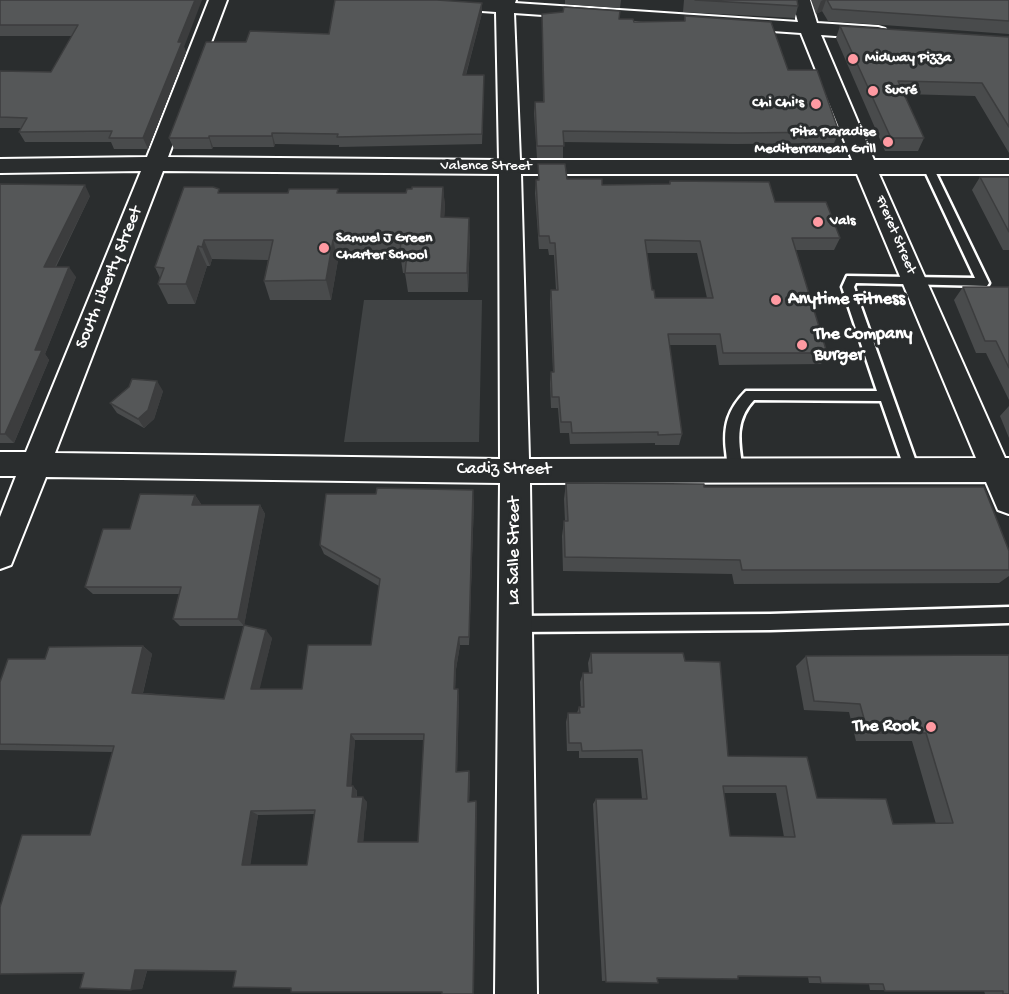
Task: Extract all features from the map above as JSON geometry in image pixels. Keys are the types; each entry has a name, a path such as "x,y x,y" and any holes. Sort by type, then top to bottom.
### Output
{"street":[{"name":"South Liberty Street","path":"0,555 218,0"},
{"path":"396,0 655,9 809,28 891,34"},
{"name":"Freret Street","path":"801,0 809,28 915,283 1003,470 1009,501"},
{"name":"La Salle Street","path":"506,4 511,167 515,471 516,994"},
{"name":"Valence Street","path":"0,166 155,164 1009,167"},
{"name":"Cadiz Street","path":"0,464 515,471 1003,470"}],"lane":[{"path":"912,470 848,287 851,279 915,283 983,283 928,167"},
{"path":"736,470 731,430 737,407 751,395 886,396"},
{"path":"515,624 770,622 1009,615"}],"shaded area":[{"path":"364,300 482,300 479,442 344,442"}],"building":[{"path":"0,0 195,0 178,42 182,42 143,138 109,138 112,131 19,132 27,118 0,117 0,71 51,72 78,25 0,25"},
{"path":"335,0 437,0 482,3 463,75 484,75 482,134 337,137 338,134 272,133 272,136 169,138 206,42 246,42 250,31 329,34"},
{"path":"695,0 797,0 798,6"},
{"path":"827,0 1009,0 1009,21 832,9"},
{"path":"564,7 620,11 619,19 633,19 634,22 685,21 685,16 771,22 788,70 817,70 839,132 563,131 564,146 537,146 535,102 544,102 542,14 563,12"},
{"path":"840,26 1009,37 1009,127 982,83 898,81 924,138 891,138"},
{"path":"538,164 565,164 567,179 602,179 602,185 670,184 670,181 769,182 775,202 826,202 840,238 792,238 827,353 723,353 720,334 668,334 682,434 572,433 571,422 561,422 559,397 552,397 551,372 554,372 551,290 558,290 555,243 550,243 549,236 539,236 536,180 539,180","holes":["645,240 700,241 713,298 655,298"]},
{"path":"980,177 1009,177 1009,232"},
{"path":"0,184 85,185 44,267 69,267 35,350 42,350 5,434 0,434"},
{"name":"Samuel J Green Charter School","path":"184,187 213,187 219,189 218,193 288,193 289,189 338,189 337,193 406,193 407,189 412,189 412,187 443,187 441,217 469,218 467,273 405,273 407,253 400,253 401,240 333,240 326,280 264,281 273,240 204,240 202,247 198,246 186,284 158,284 164,268 155,267"},
{"path":"963,287 1009,287 1009,368 996,341 985,341"},
{"path":"132,379 157,381 148,410 138,419 110,403 129,387"},
{"path":"566,483 704,484 704,487 984,487 1009,551 1009,570 742,570 740,560 565,557 564,521 568,521"},
{"path":"377,488 473,490 469,637 459,637 454,689 458,689 456,772 469,771 468,802 476,801 473,994 291,992 291,988 233,987 236,971 135,970 131,990 80,988 84,973 0,974 0,907 22,835 90,835 114,746 0,744 0,682 8,659 45,659 49,647 143,646 132,693 224,699 244,625 266,630 251,689 302,689 308,645 371,645 380,579 320,545 326,494 376,494","holes":["351,734 424,734 418,842 358,842 363,797 352,797 353,786 347,786","315,810 307,865 242,865 251,811"]},
{"path":"140,494 195,495 192,505 260,505 238,619 173,619 181,587 85,587 103,529 130,529"},
{"path":"591,653 683,653 685,661 720,662 728,756 807,757 817,798 886,799 893,824 953,823 926,733 868,733 860,704 814,701 806,656 1009,655 1009,994 1003,994 1003,991 885,991 883,984 821,983 820,977 738,976 738,979 657,978 658,983 606,982 596,799 647,799 642,750 582,751 581,743 569,743 568,713 580,713 579,707 584,707 583,673 592,673","holes":["723,786 786,786 795,837 730,836"]}],"place":[{"name":"Midway Pizza","path":"853,59"},
{"name":"Sucré","path":"873,91"},
{"name":"Chi Chi's","path":"816,104"},
{"name":"Pita Paradise Mediterranean Grill","path":"888,142"},
{"name":"Vals","path":"818,222"},
{"name":"Samuel J Green Charter School","path":"324,248"},
{"name":"Anytime Fitness","path":"776,300"},
{"name":"The Company Burger","path":"802,345"},
{"name":"The Rook","path":"931,727"}]}
